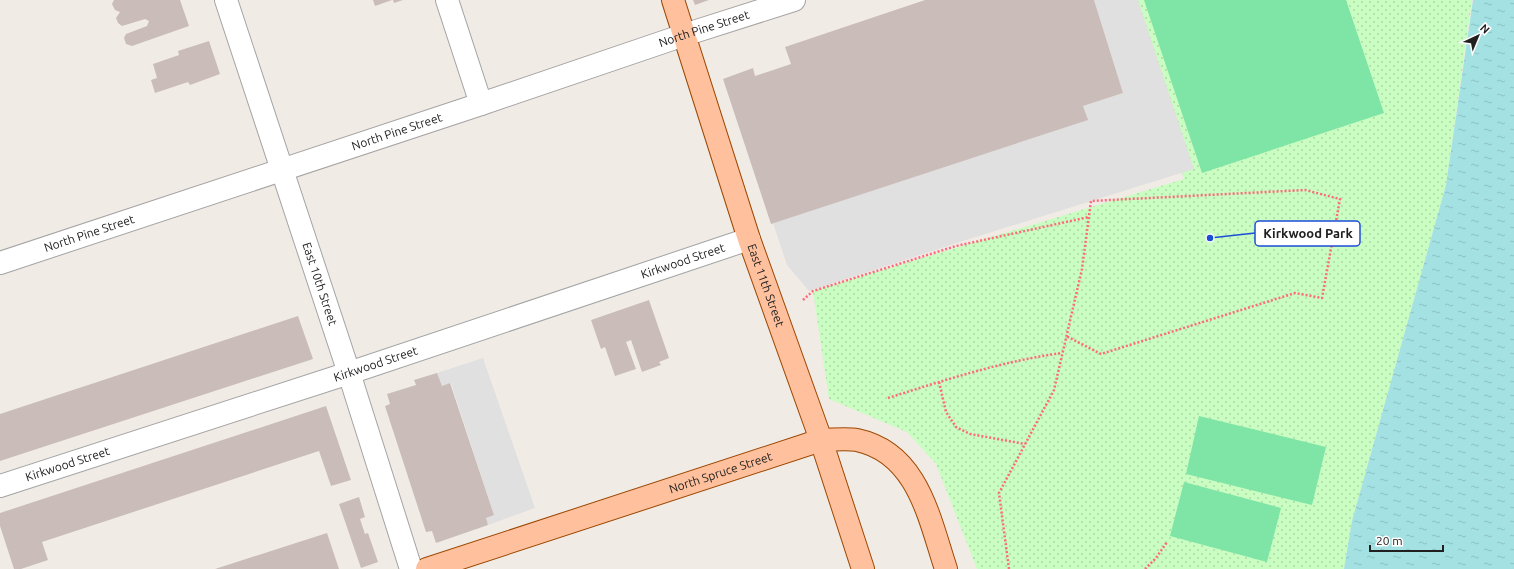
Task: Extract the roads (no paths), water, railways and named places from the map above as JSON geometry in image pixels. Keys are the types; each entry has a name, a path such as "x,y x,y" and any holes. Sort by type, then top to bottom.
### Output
{"main road":[{"name":"East 11th Street","path":"673,0 749,239 821,440 863,569"},
{"name":"North Spruce Street","path":"427,569 821,440 856,440 869,443 889,453 901,464 914,480 946,569"}],"street":[{"name":"East 10th Street","path":"226,0 349,373 411,569"},
{"path":"447,0 481,104"},
{"name":"North Pine Street","path":"0,263 481,104 684,35 794,0"},
{"name":"Kirkwood Street","path":"0,486 349,373 749,239"}],"water":[{"path":"1473,0 1514,0 1514,569 1344,569 1352,521 1446,185"}],"place":[{"name":"Kirkwood Park","path":"1210,238"}]}
